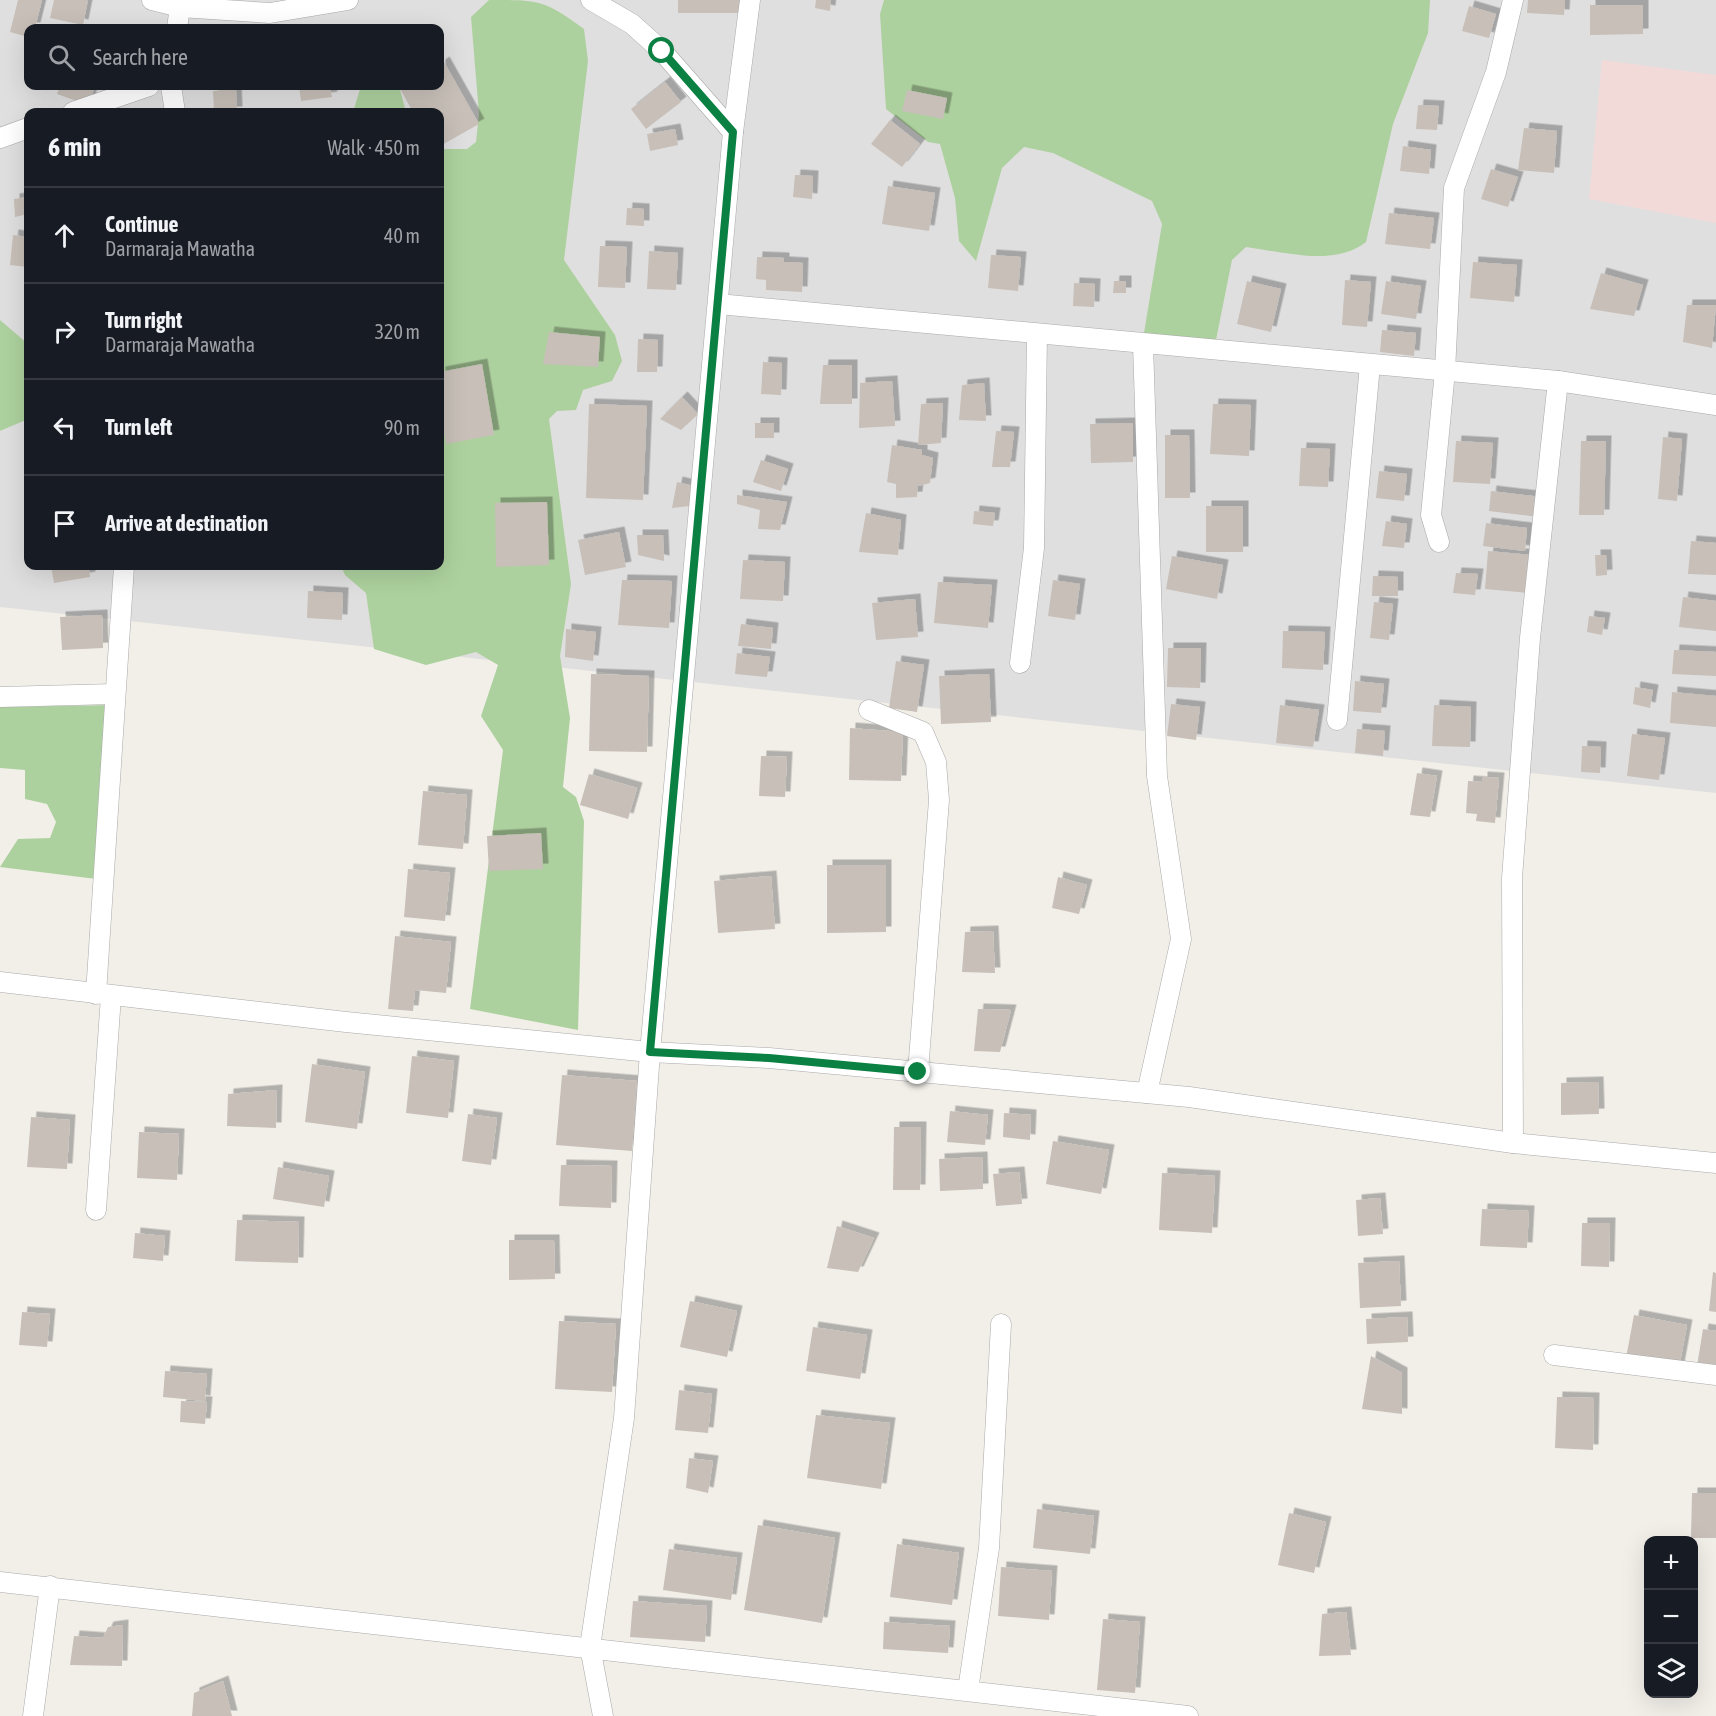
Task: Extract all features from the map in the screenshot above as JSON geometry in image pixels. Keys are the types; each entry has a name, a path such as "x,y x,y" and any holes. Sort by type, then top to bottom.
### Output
{"street":[{"path":"152,0 180,7 270,13 324,2 348,0"},
{"path":"591,0 632,24 662,51 733,132"},
{"path":"603,1716 590,1647 624,1418 650,1052 733,132 750,0"},
{"path":"1439,542 1431,515 1445,371 1454,188 1496,72 1513,0"},
{"path":"178,24 180,7"},
{"path":"85,108 137,90"},
{"path":"172,90 174,108"},
{"path":"0,138 24,129"},
{"path":"718,304 1558,381 1716,405"},
{"path":"1020,663 1034,548 1037,334"},
{"path":"1143,344 1157,777 1181,939 1147,1094"},
{"path":"1336,720 1370,364"},
{"path":"1513,1143 1512,878 1530,638 1558,381"},
{"path":"96,1210 114,694 124,570"},
{"path":"0,697 114,694"},
{"path":"869,711 923,732 936,762 939,800 918,1072"},
{"path":"0,982 346,1022 650,1052 769,1058 1147,1094 1513,1143 1716,1163"},
{"path":"968,1690 988,1548 1001,1324"},
{"path":"1554,1354 1716,1375"},
{"path":"0,1582 1188,1716"},
{"path":"33,1716 50,1586"}],"shaded area":[{"path":"0,0 1716,0 1716,793 0,607"},
{"path":"1602,60 1716,75 1716,223 1589,199"}],"green space":[{"path":"489,0 520,0 550,7 584,29 588,61 564,260 615,335 622,361 612,381 583,390 576,410 557,411 549,419 571,584 560,656 570,718 563,787 576,797 584,821 578,1030 470,1009 503,750 481,716 498,665 476,652 426,665 374,649 366,593 345,575 343,570 444,570 444,149 467,149 476,142 479,114 471,17"},
{"path":"884,0 1430,0 1428,33 1393,124 1366,242 1353,250 1324,256 1308,256 1246,247 1232,260 1216,340 1144,333 1162,224 1152,201 1053,153 1024,147 1002,168 976,261 959,241 955,198 940,144 928,142 886,109 880,14"},
{"path":"360,90 400,90 405,108 354,108"},
{"path":"0,320 24,341 24,421 0,431"},
{"path":"113,705 104,880 0,867 18,839 50,838 56,822 47,804 25,799 25,770 0,768 0,707"}],"building":[{"path":"18,0 42,0 36,24 24,24 24,36 10,32"},
{"path":"54,0 88,0 83,24 50,18"},
{"path":"678,0 739,0 739,13 678,13"},
{"path":"816,0 831,0 830,11 815,8"},
{"path":"1528,0 1565,0 1564,15 1527,13"},
{"path":"1590,5 1643,5 1643,34 1590,35"},
{"path":"1469,6 1496,14 1489,38 1462,31"},
{"path":"444,62 479,124 444,144 444,108 411,108 401,90 444,90"},
{"path":"665,82 681,102 646,129 631,109"},
{"path":"58,90 94,90 88,105 57,94"},
{"path":"236,90 237,108 214,108 213,91"},
{"path":"300,90 331,90 332,97 301,101"},
{"path":"907,90 947,98 943,119 902,111"},
{"path":"1418,105 1439,106 1437,130 1416,129"},
{"path":"890,120 920,144 902,167 871,144"},
{"path":"1524,128 1557,131 1554,173 1518,170"},
{"path":"675,129 678,145 650,151 647,134"},
{"path":"1403,146 1431,150 1429,174 1400,171"},
{"path":"1491,169 1518,177 1508,207 1481,199"},
{"path":"795,175 813,176 812,199 793,197"},
{"path":"888,186 935,193 929,231 882,224"},
{"path":"24,198 24,215 15,217 14,199"},
{"path":"627,208 644,209 644,226 626,225"},
{"path":"1389,213 1434,218 1430,249 1385,244"},
{"path":"13,235 24,236 24,267 10,265"},
{"path":"600,246 627,247 625,288 598,287"},
{"path":"649,251 678,253 676,290 647,289"},
{"path":"991,255 1021,257 1018,291 988,288"},
{"path":"757,257 784,258 784,262 803,263 802,292 766,290 766,280 756,279"},
{"path":"1473,262 1517,265 1514,302 1470,298"},
{"path":"1601,273 1643,285 1634,316 1590,309"},
{"path":"1345,280 1371,282 1367,327 1342,325"},
{"path":"1114,281 1126,281 1126,293 1113,293"},
{"path":"1247,281 1281,289 1271,332 1237,324"},
{"path":"1386,281 1421,286 1416,319 1381,314"},
{"path":"1074,283 1095,284 1094,307 1073,306"},
{"path":"1687,305 1716,305 1712,348 1683,342"},
{"path":"1382,330 1416,333 1414,356 1380,352"},
{"path":"549,332 600,337 598,367 543,364"},
{"path":"638,339 658,340 657,372 637,372"},
{"path":"763,362 782,363 781,395 761,394"},
{"path":"482,364 494,435 446,444 444,371"},
{"path":"823,365 852,365 852,404 820,404"},
{"path":"892,381 895,426 859,428 860,383"},
{"path":"984,383 986,421 959,420 962,385"},
{"path":"682,397 698,414 681,430 660,419"},
{"path":"943,403 941,443 918,445 921,404"},
{"path":"589,404 647,406 643,500 586,498"},
{"path":"1213,404 1251,405 1249,456 1210,454"},
{"path":"755,423 774,423 774,438 755,438"},
{"path":"1133,423 1133,462 1091,463 1090,424"},
{"path":"996,431 1014,432 1010,467 992,467"},
{"path":"1165,435 1189,435 1190,498 1165,498"},
{"path":"1663,437 1682,439 1677,501 1658,499"},
{"path":"1456,441 1493,443 1490,484 1453,482"},
{"path":"1581,441 1606,441 1604,515 1579,515"},
{"path":"892,445 922,450 922,455 933,458 930,483 918,486 917,497 896,498 896,484 887,482"},
{"path":"1301,448 1330,449 1328,487 1299,486"},
{"path":"761,460 788,469 781,491 753,482"},
{"path":"1379,471 1407,474 1404,501 1376,498"},
{"path":"677,482 694,486 690,506 672,508"},
{"path":"1491,491 1541,497 1539,517 1489,511"},
{"path":"737,495 787,502 780,530 758,529 760,510 737,504"},
{"path":"547,502 549,565 496,567 495,503"},
{"path":"1206,506 1243,506 1243,552 1206,552"},
{"path":"974,511 995,513 993,526 973,524"},
{"path":"866,513 901,520 898,555 859,552"},
{"path":"1386,521 1407,524 1404,548 1382,546"},
{"path":"1486,523 1527,528 1525,551 1483,546"},
{"path":"619,532 626,567 585,575 578,540"},
{"path":"637,535 663,535 664,561 638,555"},
{"path":"1691,541 1716,543 1716,575 1688,574"},
{"path":"1488,551 1532,555 1528,593 1485,589"},
{"path":"1595,555 1606,555 1607,575 1596,576"},
{"path":"1172,556 1223,565 1217,599 1166,589"},
{"path":"743,560 785,562 783,601 740,599"},
{"path":"52,570 89,570 90,577 54,583"},
{"path":"1456,573 1478,574 1475,595 1453,593"},
{"path":"1373,576 1398,577 1398,596 1372,596"},
{"path":"622,580 672,581 669,628 618,625"},
{"path":"1053,580 1080,584 1075,620 1048,616"},
{"path":"938,582 992,585 988,628 934,623"},
{"path":"308,591 343,593 342,620 307,618"},
{"path":"1683,597 1716,601 1716,631 1679,627"},
{"path":"915,599 918,637 876,640 872,603"},
{"path":"1374,602 1393,604 1389,640 1370,638"},
{"path":"102,615 103,648 62,650 60,617"},
{"path":"1589,616 1605,618 1602,635 1587,632"},
{"path":"741,624 773,628 771,649 738,646"},
{"path":"566,629 596,632 593,661 565,657"},
{"path":"1283,631 1325,632 1323,670 1282,668"},
{"path":"1168,648 1201,648 1200,688 1167,687"},
{"path":"1674,650 1716,652 1716,676 1672,674"},
{"path":"737,653 770,657 767,677 735,674"},
{"path":"896,661 924,665 917,712 889,708"},
{"path":"591,674 649,676 647,752 589,751"},
{"path":"989,674 991,722 941,724 939,676"},
{"path":"1355,681 1384,684 1381,713 1353,711"},
{"path":"1635,687 1653,690 1650,708 1633,704"},
{"path":"1672,692 1716,696 1716,727 1670,723"},
{"path":"1171,704 1200,707 1196,740 1167,736"},
{"path":"1280,705 1319,710 1313,747 1276,743"},
{"path":"1434,705 1471,707 1470,747 1432,746"},
{"path":"850,728 903,732 901,781 849,780"},
{"path":"1357,729 1385,731 1383,756 1355,753"},
{"path":"1632,734 1665,738 1659,780 1627,776"},
{"path":"1582,746 1601,747 1600,773 1581,772"},
{"path":"761,756 787,757 785,797 759,796"},
{"path":"1417,773 1437,776 1430,817 1410,815"},
{"path":"589,774 637,788 628,819 580,805"},
{"path":"1482,777 1499,778 1495,823 1476,821 1477,814 1466,813 1468,781 1482,782"},
{"path":"423,791 467,795 463,849 418,845"},
{"path":"541,833 543,869 489,871 487,836"},
{"path":"827,865 886,865 886,932 827,933"},
{"path":"408,869 450,873 445,921 404,917"},
{"path":"771,876 775,929 718,933 714,881"},
{"path":"1058,877 1087,885 1079,914 1052,908"},
{"path":"993,931 995,973 962,972 965,932"},
{"path":"395,936 451,942 446,993 415,990 413,1011 388,1009"},
{"path":"978,1009 1011,1010 1000,1052 974,1051"},
{"path":"412,1056 454,1061 448,1118 406,1113"},
{"path":"312,1064 365,1072 357,1129 305,1122"},
{"path":"562,1075 637,1081 632,1151 556,1145"},
{"path":"1598,1082 1599,1114 1561,1115 1561,1083"},
{"path":"277,1090 276,1128 227,1126 228,1094"},
{"path":"950,1111 988,1115 985,1145 947,1142"},
{"path":"1004,1113 1031,1115 1030,1140 1003,1137"},
{"path":"468,1114 497,1118 491,1165 462,1161"},
{"path":"31,1117 70,1120 67,1169 27,1167"},
{"path":"894,1127 921,1127 920,1190 893,1190"},
{"path":"139,1132 179,1134 177,1180 137,1178"},
{"path":"1053,1141 1109,1150 1101,1194 1046,1184"},
{"path":"982,1157 983,1189 940,1191 939,1159"},
{"path":"561,1165 612,1166 611,1208 559,1206"},
{"path":"278,1167 329,1176 324,1207 273,1199"},
{"path":"1019,1172 1022,1204 996,1206 993,1174"},
{"path":"1162,1173 1215,1176 1212,1233 1159,1230"},
{"path":"1380,1198 1383,1234 1358,1236 1356,1200"},
{"path":"1482,1209 1529,1211 1527,1248 1480,1246"},
{"path":"237,1220 299,1222 298,1263 235,1261"},
{"path":"1582,1223 1610,1223 1609,1267 1581,1266"},
{"path":"837,1226 874,1238 858,1272 827,1268"},
{"path":"135,1233 165,1236 163,1261 133,1258"},
{"path":"509,1240 554,1240 555,1279 509,1280"},
{"path":"1399,1261 1401,1306 1360,1308 1358,1263"},
{"path":"1713,1272 1716,1273 1716,1312 1709,1311"},
{"path":"690,1301 737,1311 727,1357 680,1347"},
{"path":"22,1312 50,1314 47,1347 19,1345"},
{"path":"1634,1315 1687,1325 1679,1368 1626,1358"},
{"path":"1407,1317 1408,1342 1367,1344 1366,1319"},
{"path":"559,1321 616,1324 612,1392 555,1389"},
{"path":"813,1327 867,1335 860,1379 806,1371"},
{"path":"1703,1329 1716,1331 1716,1369 1697,1366"},
{"path":"1371,1356 1402,1373 1402,1414 1362,1409"},
{"path":"165,1371 207,1374 205,1401 163,1397"},
{"path":"679,1390 712,1394 708,1433 675,1430"},
{"path":"1557,1397 1594,1398 1593,1450 1555,1448"},
{"path":"181,1401 207,1402 205,1424 180,1422"},
{"path":"816,1415 890,1423 881,1489 807,1478"},
{"path":"689,1458 713,1461 708,1493 686,1488"},
{"path":"1692,1493 1716,1493 1716,1538 1691,1536"},
{"path":"1037,1509 1094,1516 1090,1554 1033,1548"},
{"path":"1289,1513 1326,1522 1314,1573 1278,1565"},
{"path":"758,1525 835,1538 822,1623 744,1610"},
{"path":"897,1544 959,1553 952,1605 890,1597"},
{"path":"669,1549 737,1558 731,1600 663,1590"},
{"path":"1001,1567 1052,1571 1049,1620 998,1616"},
{"path":"633,1601 707,1606 705,1642 630,1637"},
{"path":"1346,1612 1351,1655 1319,1656 1322,1614"},
{"path":"1103,1619 1140,1622 1135,1693 1097,1690"},
{"path":"884,1622 950,1626 948,1653 883,1649"},
{"path":"123,1625 122,1666 70,1665 74,1636 103,1638 108,1627"},
{"path":"223,1681 232,1716 192,1716 194,1693"}],"route":[{"path":"662,51 733,132 650,1052 769,1058 918,1072"}]}
